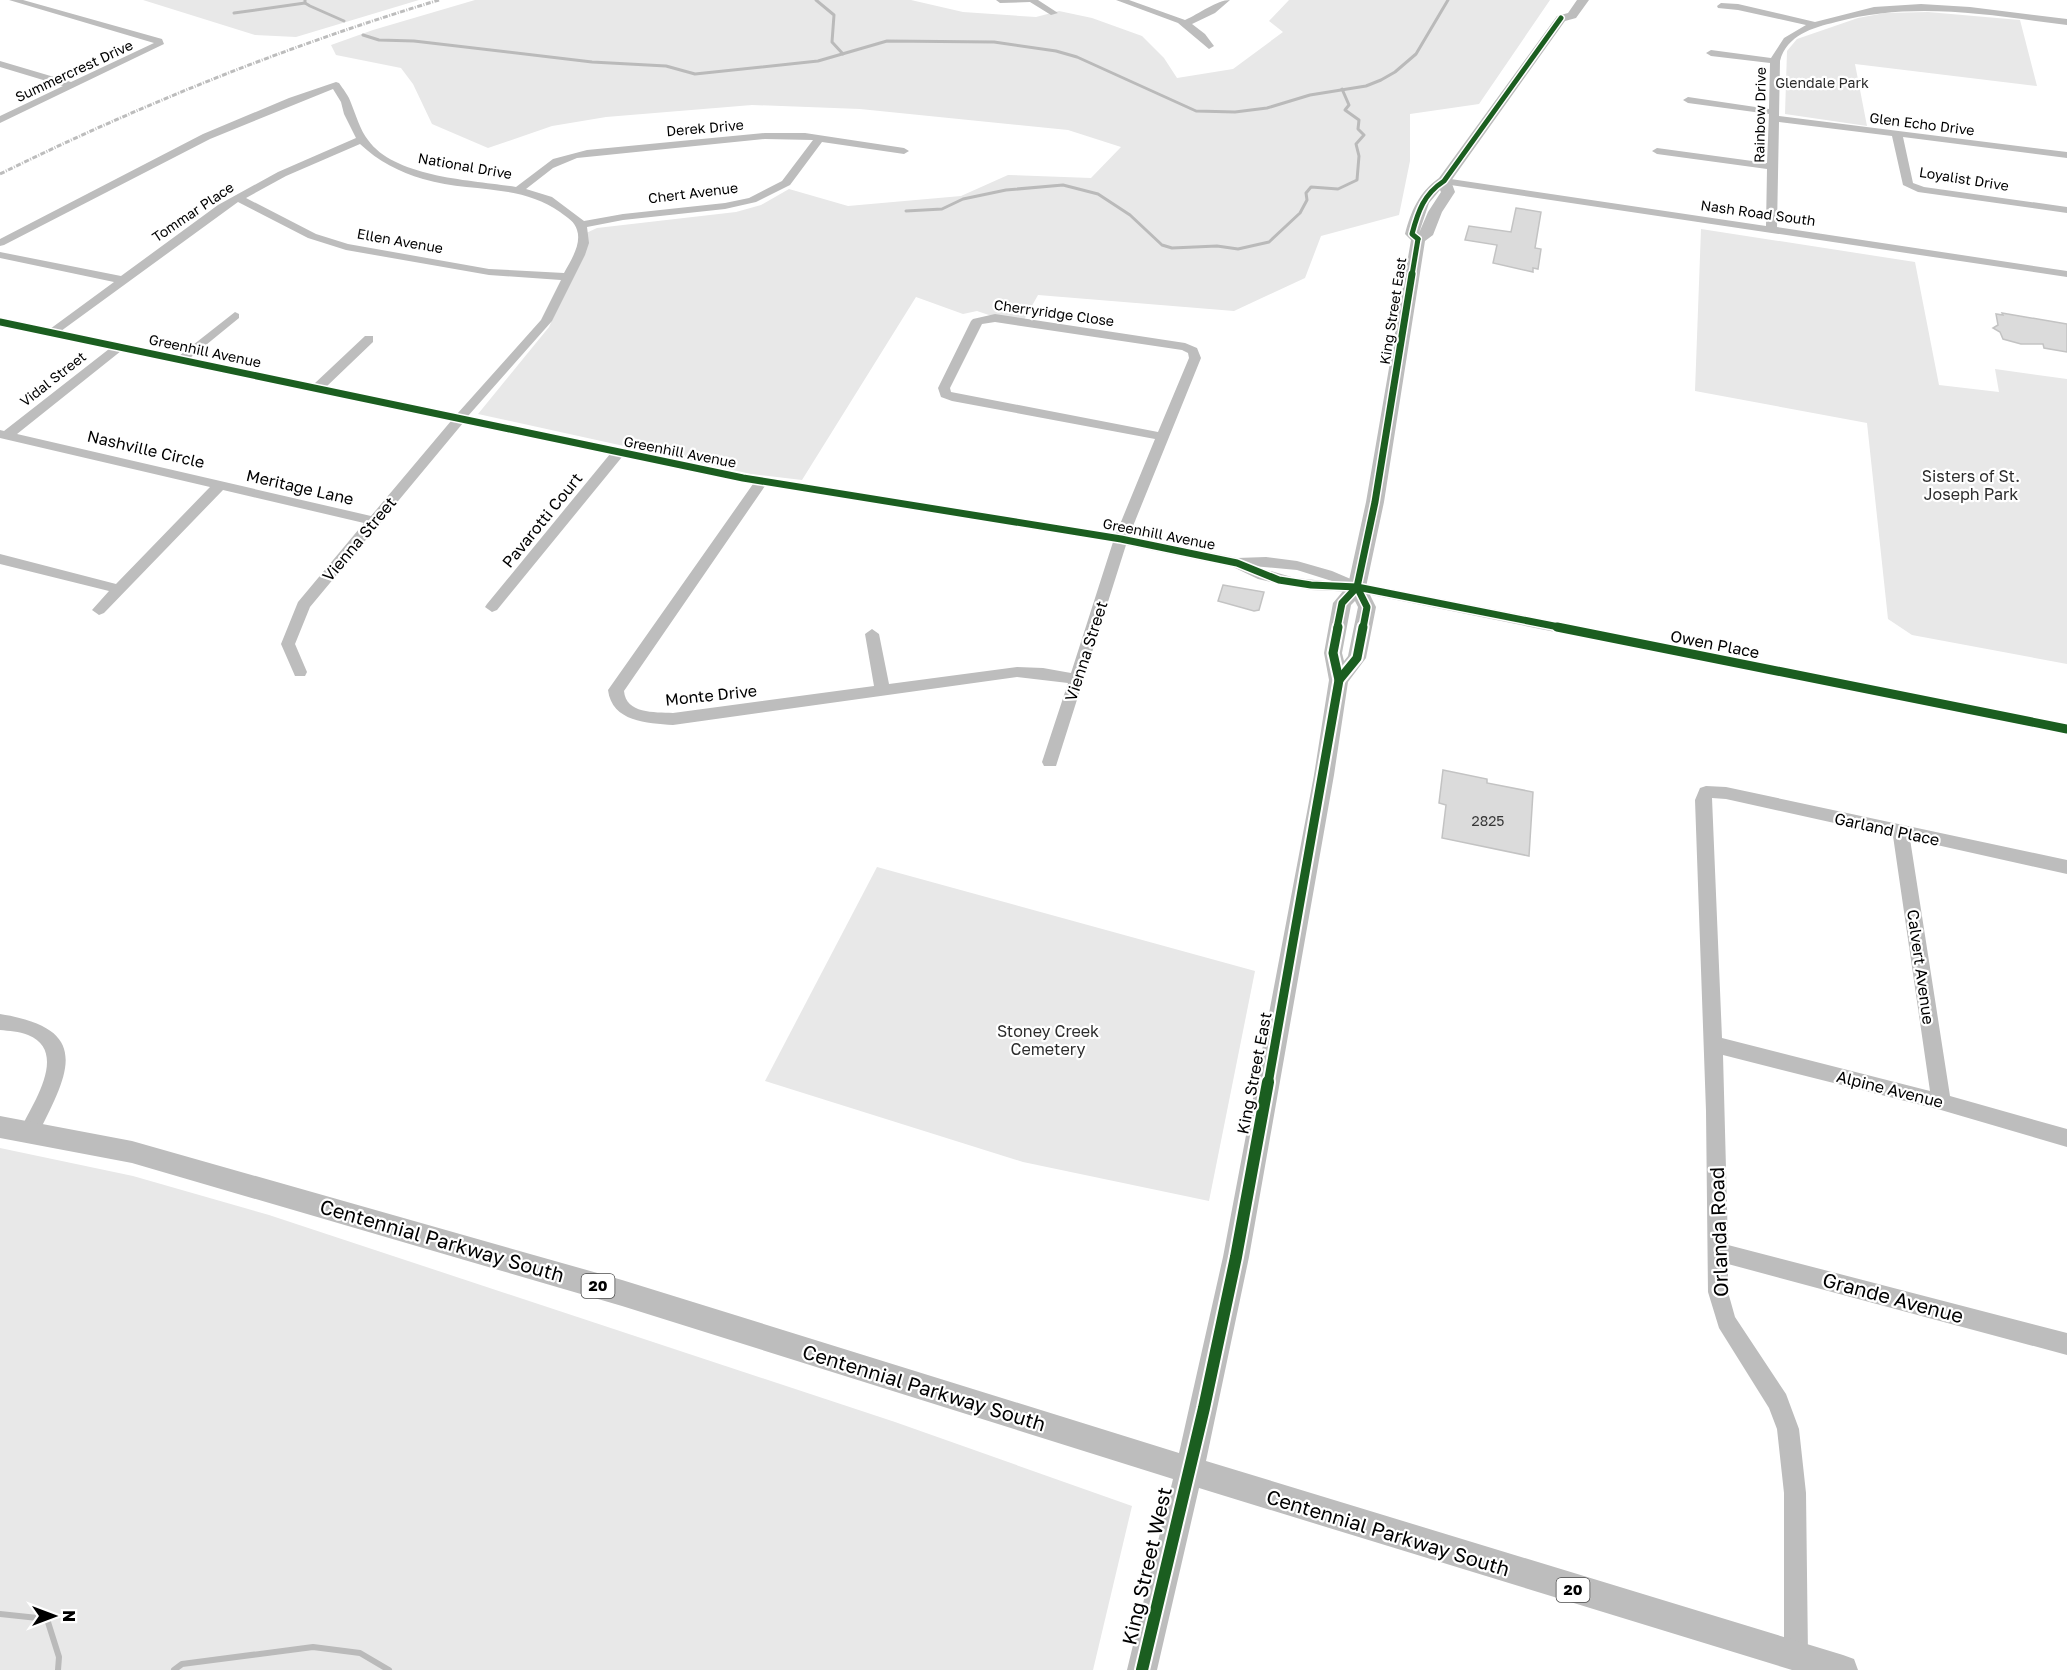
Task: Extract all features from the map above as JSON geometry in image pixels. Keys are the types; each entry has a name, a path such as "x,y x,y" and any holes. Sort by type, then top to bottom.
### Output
{"main road":[{"name":"King Street East","path":"1188,1470 1236,1257 1324,775 1339,680 1357,658 1367,607 1357,587 1377,491 1418,239 1426,235 1435,212 1448,192 1444,182 1545,43 1561,12 1572,16 1583,0"},
{"name":"Centennial Parkway South","path":"0,1127 132,1152 622,1293 1664,1618 1843,1670"},
{"name":"King Street West","path":"1142,1670 1188,1470"}],"street":[{"name":"Summercrest Drive","path":"0,120 159,44 159,41 13,0"},
{"path":"1000,0 1030,0 1054,12"},
{"path":"1120,0 1153,10 1184,24 1204,38 1209,46"},
{"path":"1184,24 1212,11 1226,0"},
{"path":"1876,0 1886,9"},
{"path":"1721,6 1738,7 1816,25"},
{"name":"Rainbow Drive","path":"1771,230 1775,62 1776,51 1782,42 1816,25 1853,14 1886,9 1952,10 2067,22"},
{"path":"1711,53 1775,62"},
{"path":"0,64 73,86"},
{"name":"National Drive","path":"0,243 166,155 310,93 336,85 340,96 346,101 349,114 364,143 380,157 404,170 443,180 518,190 554,202 574,217 579,225"},
{"name":"Glen Echo Drive","path":"1688,100 1897,135 2067,155"},
{"name":"Loyalist Drive","path":"1897,135 1908,185 1922,190 2067,210"},
{"name":"Derek Drive","path":"518,190 543,167 576,154 765,136 820,138 904,151"},
{"name":"Tommar Place","path":"53,332 213,213 282,174 363,138"},
{"name":"Chert Avenue","path":"579,225 623,217 725,206 752,200 786,183 820,138"},
{"path":"1657,151 1773,167"},
{"name":"Nash Road South","path":"1444,182 2067,274"},
{"name":"Ellen Avenue","path":"238,198 312,236 346,247 489,272 536,277 567,277"},
{"path":"461,417 546,321 579,255 583,243 583,231 579,225"},
{"path":"0,255 123,279"},
{"path":"181,360 235,316"},
{"name":"Cherryridge Close","path":"1121,539 1195,358 1193,351 1185,347 984,318 977,321 944,388 945,394 952,398 1163,436"},
{"name":"Greenhill Avenue","path":"0,322 461,417 618,453 762,481 1121,539 1237,563 1251,572 1316,586 1357,587"},
{"path":"317,388 369,339"},
{"name":"Vidal Street","path":"3,435 119,347"},
{"name":"Vienna Street","path":"300,672 288,644 303,605 461,417"},
{"name":"Nashville Circle","path":"3,435 220,485"},
{"name":"Pavarotti Court","path":"492,607 618,453"},
{"name":"Monte Drive","path":"762,481 616,690 616,699 622,708 636,714 673,719 1017,672 1043,673 1077,679"},
{"name":"Nashville Circle","path":"99,610 220,485"},
{"name":"Meritage Lane","path":"220,485 374,521"},
{"name":"Vienna Street","path":"1050,762 1121,539"},
{"path":"0,559 119,589"},
{"name":"Owen Place","path":"1357,587 2067,729"},
{"path":"872,634 883,691"},
{"name":"Garland Place","path":"1706,792 1726,793 1901,833 2067,867"},
{"name":"Orlanda Road","path":"1706,792 1703,809 1713,1044 1718,1292 1726,1321 1778,1402 1792,1446 1795,1493 1796,1656"},
{"name":"Calvert Avenue","path":"1901,833 1941,1102"},
{"path":"0,1022 37,1030 46,1037 55,1051 57,1063 53,1082 29,1132"},
{"name":"Alpine Avenue","path":"1713,1044 1941,1102 2067,1138"},
{"name":"Grande Avenue","path":"1718,1252 2067,1344"}],"green space":[{"path":"143,0 419,0 296,37 255,35"},
{"path":"475,0 911,0 963,12 1036,17 1059,11 1092,18 1142,36 1164,58 1177,78 1233,69 1283,32 1269,21 1289,0 1550,0 1479,104 1410,114 1410,161 1399,215 1321,236 1305,278 1234,311 1038,295 1024,320 995,317 977,311 963,314 916,297 802,480 751,474 478,414 549,327 584,248 584,234 597,228 736,212 761,205 789,189 848,206 961,196 1008,175 1091,178 1121,147 1068,130 860,109 752,105 606,117 552,126 488,148 432,124 413,84 401,68 336,55 331,45"},
{"name":"Glendale Park","path":"1928,12 2020,20 2037,86 1855,64 1867,126 1785,114 1787,51 1797,39 1858,18 1885,13"},
{"name":"Sisters of St. Joseph Park","path":"1701,229 1915,262 1939,385 1999,392 1995,369 2067,379 2067,664 1912,635 1888,619 1867,423 1695,391"},
{"name":"Stoney Creek Cemetery","path":"877,867 1255,971 1209,1201 1023,1162 765,1081"},
{"path":"0,1148 133,1176 269,1215 895,1422 1132,1506 1093,1670 0,1670"}],"building":[{"path":"1516,208 1541,212 1535,248 1541,249 1538,269 1533,268 1533,272 1493,263 1497,245 1465,240 1469,226 1511,232"},
{"path":"2002,313 2067,324 2067,352 2044,348 2043,344 2021,344 2003,339 2000,332 1993,328 1998,325 1996,314 2003,315"},
{"path":"1223,585 1264,592 1259,610 1254,611 1218,601"},
{"path":"1443,770 1487,779 1487,783 1533,792 1529,856 1442,838 1446,805 1439,803"}],"waterway":[{"path":"816,0 834,15 832,42 843,54"},
{"path":"1342,90 1366,86 1395,72 1416,54 1448,0"},
{"path":"234,13 305,3"},
{"path":"305,3 344,21"},
{"path":"363,35 379,40 414,41 592,62 666,66 695,74 818,61 843,54"},
{"path":"843,54 887,41 994,42 1056,51 1077,57 1196,111 1235,112 1267,108 1310,95 1342,90"},
{"path":"906,211 942,209 963,199 1006,190 1063,185 1098,194 1130,215 1162,245 1172,248 1217,246 1238,249 1269,242 1300,213 1307,200 1306,193 1311,187 1338,189 1357,180 1359,156 1356,144 1364,135 1358,129 1359,120 1345,110 1349,105 1342,90"},
{"path":"0,1614 47,1619 59,1657 58,1670"},
{"path":"174,1670 182,1664 313,1647 360,1653 389,1670"}],"railway":[{"path":"0,174 53,148 216,78 326,37 439,0"}],"cycle path":[{"path":"1418,239 1412,234 1422,203 1431,191 1444,181 1561,18"},
{"path":"1142,1670 1204,1408 1236,1257 1324,775 1339,680 1333,653 1342,603 1357,587 1375,502 1418,239"},
{"path":"0,322 743,478 1121,539 1237,563 1249,570 1279,580 1311,585 1357,587 2067,729"},
{"path":"1339,680 1357,658 1367,607 1357,587"}]}
